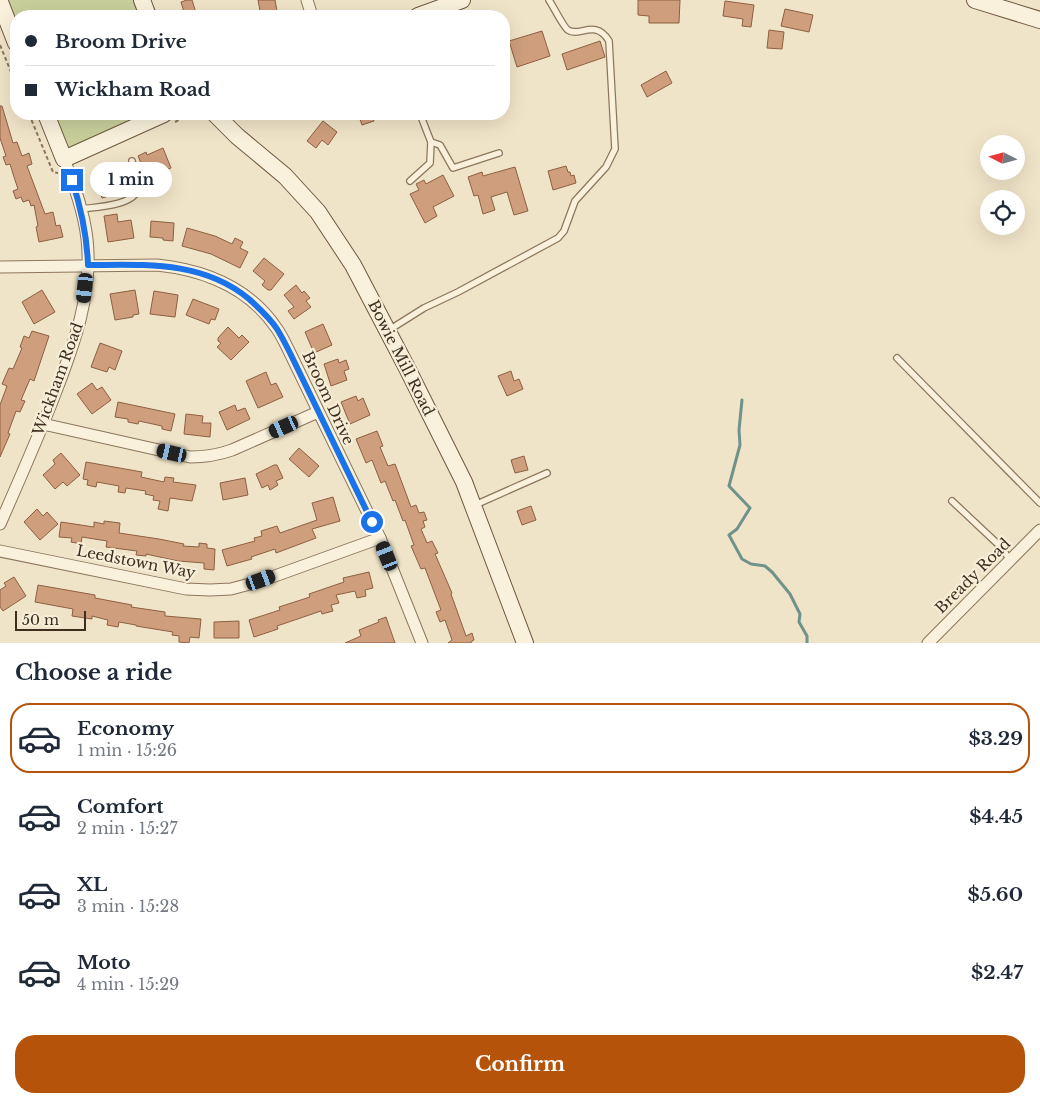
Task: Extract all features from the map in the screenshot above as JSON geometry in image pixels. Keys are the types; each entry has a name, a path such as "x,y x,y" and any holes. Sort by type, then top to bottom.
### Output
{"street":[{"path":"434,10 462,0"},
{"path":"975,0 1014,6 1040,20"},
{"path":"0,2 10,27"},
{"name":"Wickham Road","path":"0,524 70,356 84,301 88,265 87,240 81,209 48,120"},
{"path":"64,159 151,120"},
{"name":"Bowie Mill Road","path":"221,120 236,136 285,176 318,212 353,265 464,482 525,643"},
{"path":"55,136 67,144 90,148"},
{"name":"Broom Drive","path":"0,267 157,265 179,268 206,275 241,292 262,310 277,328 290,353 380,538 422,643"},
{"path":"43,424 190,457 205,457 232,450 318,412"},
{"name":"Bready Road","path":"928,643 1040,530"},
{"name":"Leedstown Way","path":"0,551 186,589 210,590 231,589 261,580 380,538"}],"lane":[{"path":"388,331 424,308 458,292 558,238 564,231 574,201 606,167 615,149 609,41 604,33 590,29 572,32 566,30 549,0"},
{"path":"410,181 430,163 431,142 422,120"},
{"path":"431,142 440,145 454,168 499,153"},
{"path":"81,209 108,206 131,198 138,191 138,183 132,161"},
{"path":"897,358 1040,504"},
{"path":"473,506 547,473"},
{"path":"952,501 1001,547 1010,560"}],"path":[{"path":"0,45 10,69"}],"green space":[{"path":"0,0 142,0 146,10 10,10 10,27"},
{"path":"48,120 151,120 64,159"}],"building":[{"path":"192,0 195,10 183,10 181,2"},
{"path":"258,0 275,0 277,10 260,10"},
{"path":"638,0 680,0 679,23 649,23 649,16 638,15"},
{"path":"725,1 754,5 751,27 742,26 743,19 723,16"},
{"path":"785,9 813,15 809,32 781,26"},
{"path":"769,30 784,32 782,49 767,48"},
{"path":"542,31 550,56 517,67 510,41"},
{"path":"600,41 605,57 567,70 562,54"},
{"path":"666,71 672,83 647,97 641,85"},
{"path":"0,106 2,106 13,143 17,142 22,156 29,153 32,164 27,166 45,214 53,212 56,226 60,225 63,237 39,242 34,205 31,206 29,200 23,202 21,197 16,199 13,191 18,189 10,164 6,165 3,157 6,156 0,138"},
{"path":"360,120 374,120 374,121 362,125"},
{"path":"323,121 337,132 328,145 322,140 316,148 307,141"},
{"path":"163,148 171,168 147,178 138,156 146,152 147,155"},
{"path":"566,166 571,176 574,175 576,183 553,190 548,171"},
{"path":"515,167 528,211 514,215 507,192 491,197 495,210 483,214 478,195 474,196 468,177 482,172 483,176"},
{"path":"103,172 105,177 121,172 125,186 117,188 119,193 102,198 95,175"},
{"path":"443,175 454,196 433,207 437,216 425,223 410,194 419,190 416,184 424,180 426,184"},
{"path":"117,214 118,222 131,220 134,238 108,242 104,216"},
{"path":"151,221 174,223 173,241 150,237"},
{"path":"187,228 215,236 232,244 235,238 243,242 240,248 248,252 240,268 211,254 182,246"},
{"path":"264,258 284,274 271,290 262,285 265,281 253,271"},
{"path":"296,285 302,293 304,291 310,298 306,301 311,307 294,319 288,311 294,307 284,295"},
{"path":"42,290 55,312 34,324 22,302"},
{"path":"135,290 139,314 115,320 110,294"},
{"path":"154,291 178,295 175,317 150,314"},
{"path":"193,299 219,309 215,320 211,319 209,324 186,315"},
{"path":"323,324 332,345 314,353 305,332"},
{"path":"228,327 239,338 242,335 249,342 231,360 217,347 221,343 218,341 218,338"},
{"path":"32,331 49,336 34,381 30,379 21,400 25,401 20,412 16,411 8,433 10,434 0,457 0,405 7,386 2,384 9,368 13,369 22,348 20,347 24,336 29,338"},
{"path":"100,343 122,351 115,370 109,367 107,372 91,367"},
{"path":"338,359 339,363 346,360 349,369 344,371 347,380 331,386 324,364"},
{"path":"511,371 514,381 519,379 523,389 507,396 498,376"},
{"path":"266,372 271,385 276,383 283,397 258,408 246,381"},
{"path":"92,383 97,390 102,387 111,400 92,414 77,394"},
{"path":"356,396 358,401 363,398 370,415 350,424 341,402"},
{"path":"118,402 175,414 171,431 162,429 162,426 139,421 138,424 128,422 128,419 115,417"},
{"path":"235,405 237,411 245,408 250,419 227,430 219,412"},
{"path":"186,414 203,416 202,423 211,423 210,437 184,434"},
{"path":"377,431 383,446 380,447 388,466 395,464 411,507 416,505 419,513 424,512 427,520 423,521 425,527 421,529 427,543 432,541 438,553 435,554 452,593 466,636 472,633 474,640 471,643 448,643 452,640 445,620 440,622 436,612 441,610 425,568 421,569 411,546 414,545 405,520 403,521 385,481 381,483 372,460 366,463 356,439"},
{"path":"299,448 319,466 309,477 289,459"},
{"path":"61,453 80,475 67,486 63,482 55,489 43,475 55,464 53,460"},
{"path":"524,456 528,470 515,473 511,460"},
{"path":"86,462 142,472 141,477 164,482 165,477 174,478 173,482 196,485 192,501 170,498 168,511 158,509 160,501 153,500 154,496 145,494 146,491 126,488 125,493 118,492 119,486 97,482 96,487 87,485 88,480 83,479"},
{"path":"277,465 283,478 276,481 278,485 270,490 268,485 262,488 256,474"},
{"path":"245,478 248,495 223,500 220,483"},
{"path":"333,497 340,521 312,529 316,538 276,553 275,549 251,557 252,559 227,566 222,550 255,541 254,538 262,536 261,531 277,526 280,533 317,520 312,503"},
{"path":"531,506 536,520 522,525 517,511"},
{"path":"37,509 43,516 47,512 58,524 40,540 24,522"},
{"path":"104,521 120,523 119,533 184,544 183,546 199,547 199,543 207,544 207,548 215,549 214,570 204,569 204,563 178,561 146,554 146,556 136,555 137,551 106,547 107,541 82,537 81,544 71,542 72,538 59,537 61,522 94,527 94,522 104,524"},
{"path":"369,572 373,588 365,590 366,596 357,598 355,591 336,595 339,603 331,605 333,611 322,614 321,611 277,626 278,629 254,637 249,620 280,610 279,607 310,597 309,594 344,582 343,578"},
{"path":"14,577 26,596 3,611 0,607 0,590 6,586 4,583"},
{"path":"38,585 95,595 95,598 132,605 131,607 165,612 165,616 201,619 199,638 190,637 189,643 179,642 179,636 172,635 173,632 119,622 118,627 107,625 108,620 92,616 92,619 72,616 73,609 35,602"},
{"path":"386,617 395,643 345,643 361,636 359,630"},
{"path":"239,621 239,638 214,638 214,622"}],"waterway":[{"path":"742,400 739,430 740,445 729,486 750,508 737,529 729,535 742,559 751,564 765,566 790,594 800,614 799,622 807,636 807,643"}],"route":[{"path":"72,180 81,209 87,240 88,265 157,265 200,272 220,280 241,292 262,310 277,328 290,353 372,522"}]}
